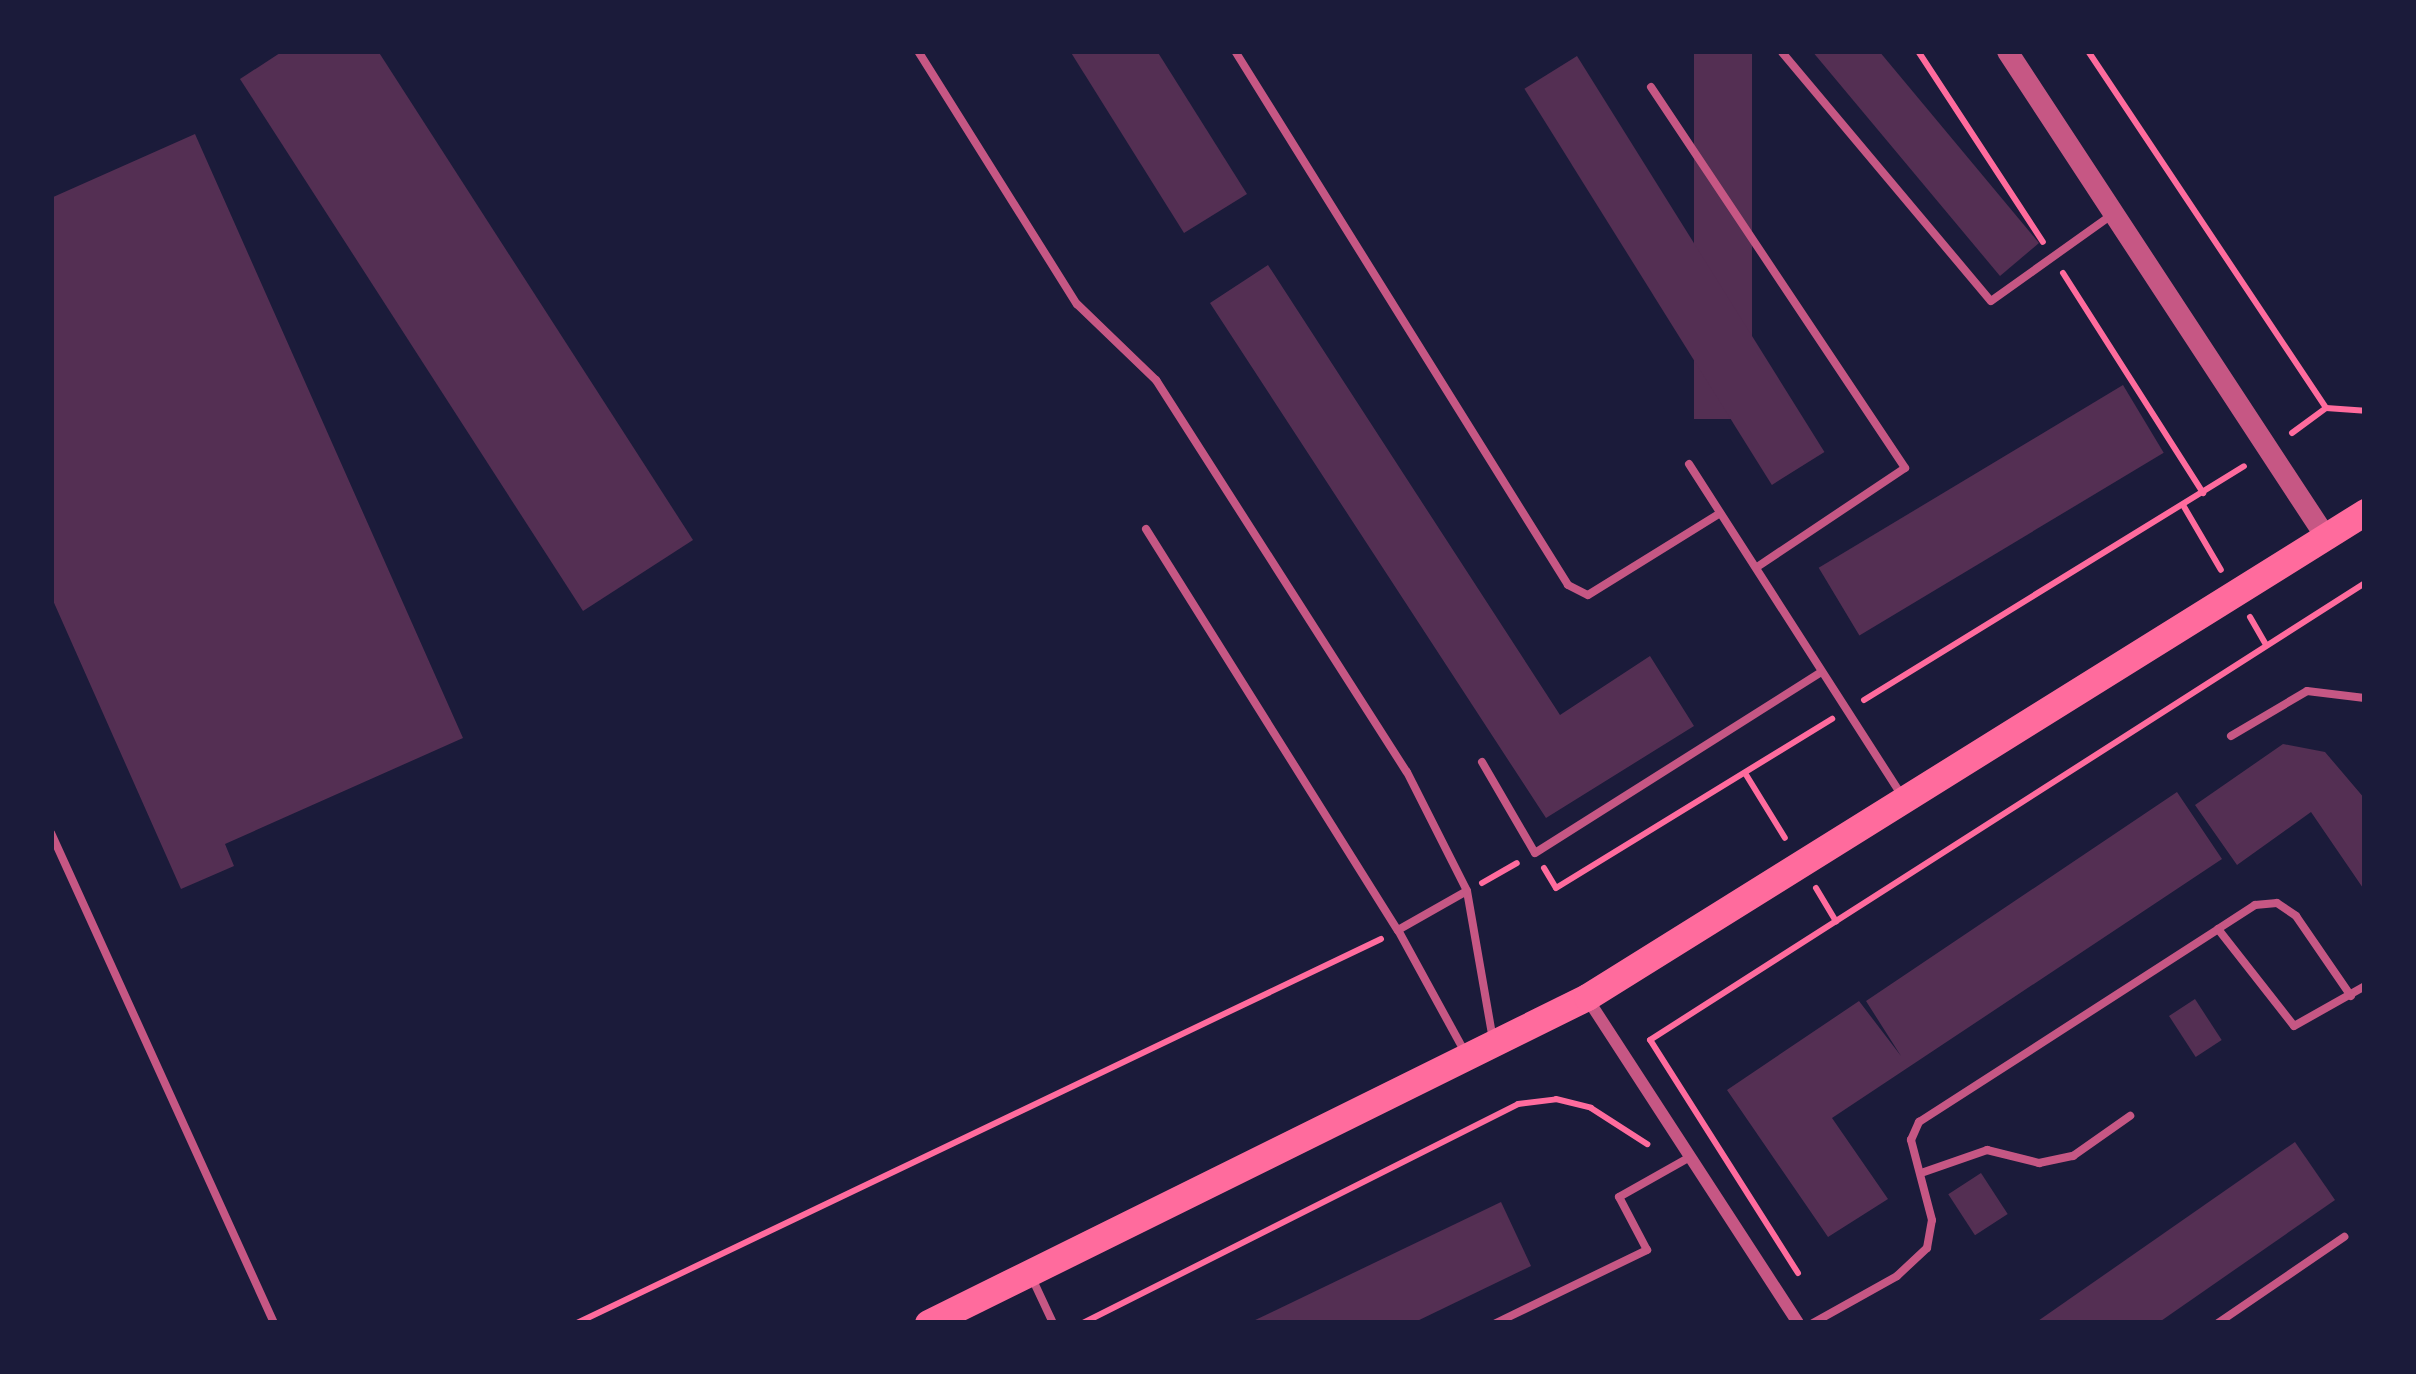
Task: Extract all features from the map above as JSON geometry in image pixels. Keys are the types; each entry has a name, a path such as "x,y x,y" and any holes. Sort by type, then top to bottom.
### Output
{"main road":[{"path":"928,1323 1482,1054 1587,997 2365,512"}],"street":[{"path":"2007,51 2325,536"},
{"path":"1587,997 1798,1323"}],"lane":[{"path":"918,51 1077,304 1156,380 1407,772 1467,891 1482,1054"},
{"path":"1234,51 1568,585 1588,595 1720,513"},
{"path":"1781,51 1991,301 2113,213"},
{"path":"1651,87 1905,468 1757,567"},
{"path":"1689,464 1904,798"},
{"path":"1146,529 1398,930 1482,1054"},
{"path":"1482,762 1535,853 1821,672"},
{"path":"2231,736 2307,691 2365,698"},
{"path":"51,833 274,1323"},
{"path":"1398,930 1467,891"},
{"path":"1814,1323 1897,1276 1927,1248 1932,1220 1924,1172 1911,1140 1918,1122 2255,905 2277,903 2296,916 2351,996"},
{"path":"2218,929 2294,1026 2365,986"},
{"path":"1924,1172 1987,1150 2039,1163 2072,1156 2130,1116"},
{"path":"1496,1323 1647,1250 1619,1197 1690,1156"},
{"path":"2218,1323 2344,1237"},
{"path":"1030,1275 1054,1323"}],"path":[{"path":"1918,51 2049,251"},
{"path":"2088,51 2326,408"},
{"path":"2060,268 2203,493"},
{"path":"2284,439 2326,408 2365,411"},
{"path":"1857,704 2244,466"},
{"path":"2183,505 2223,573"},
{"path":"1826,1316 1650,1040 2365,583"},
{"path":"2248,613 2266,645"},
{"path":"1556,888 1828,722"},
{"path":"1745,773 1790,846"},
{"path":"1467,891 1535,853"},
{"path":"1812,883 1836,920"},
{"path":"578,1323 1398,930"},
{"path":"1083,1323 1099,1320 1518,1104 1556,1100 1591,1108 1647,1144"}],"building":[{"path":"283,51 378,51 693,540 583,611 240,79"},
{"path":"1070,51 1157,51 1247,194 1184,233"},
{"path":"1694,51 1752,51 1752,419 1694,419"},
{"path":"1812,51 1879,51 2039,243 2000,276"},
{"path":"1577,56 1824,452 1772,485 1524,89"},
{"path":"195,134 463,738 225,844 234,866 181,889 51,596 51,198"},
{"path":"1268,265 1560,715 1650,656 1694,726 1546,818 1210,303"},
{"path":"2123,385 2164,453 1859,636 1819,568"},
{"path":"2283,744 2325,752 2365,799 2365,891 2311,812 2237,865 2195,805"},
{"path":"2177,792 2222,859 1832,1118 1888,1199 1828,1237 1727,1090 1859,1001 1901,1056 1866,1001"},
{"path":"2195,999 2222,1040 2196,1057 2169,1016"},
{"path":"2295,1142 2335,1200 2158,1323 2035,1323"},
{"path":"1981,1173 2008,1214 1975,1235 1948,1194"},
{"path":"1501,1202 1531,1266 1413,1323 1249,1323"}]}
